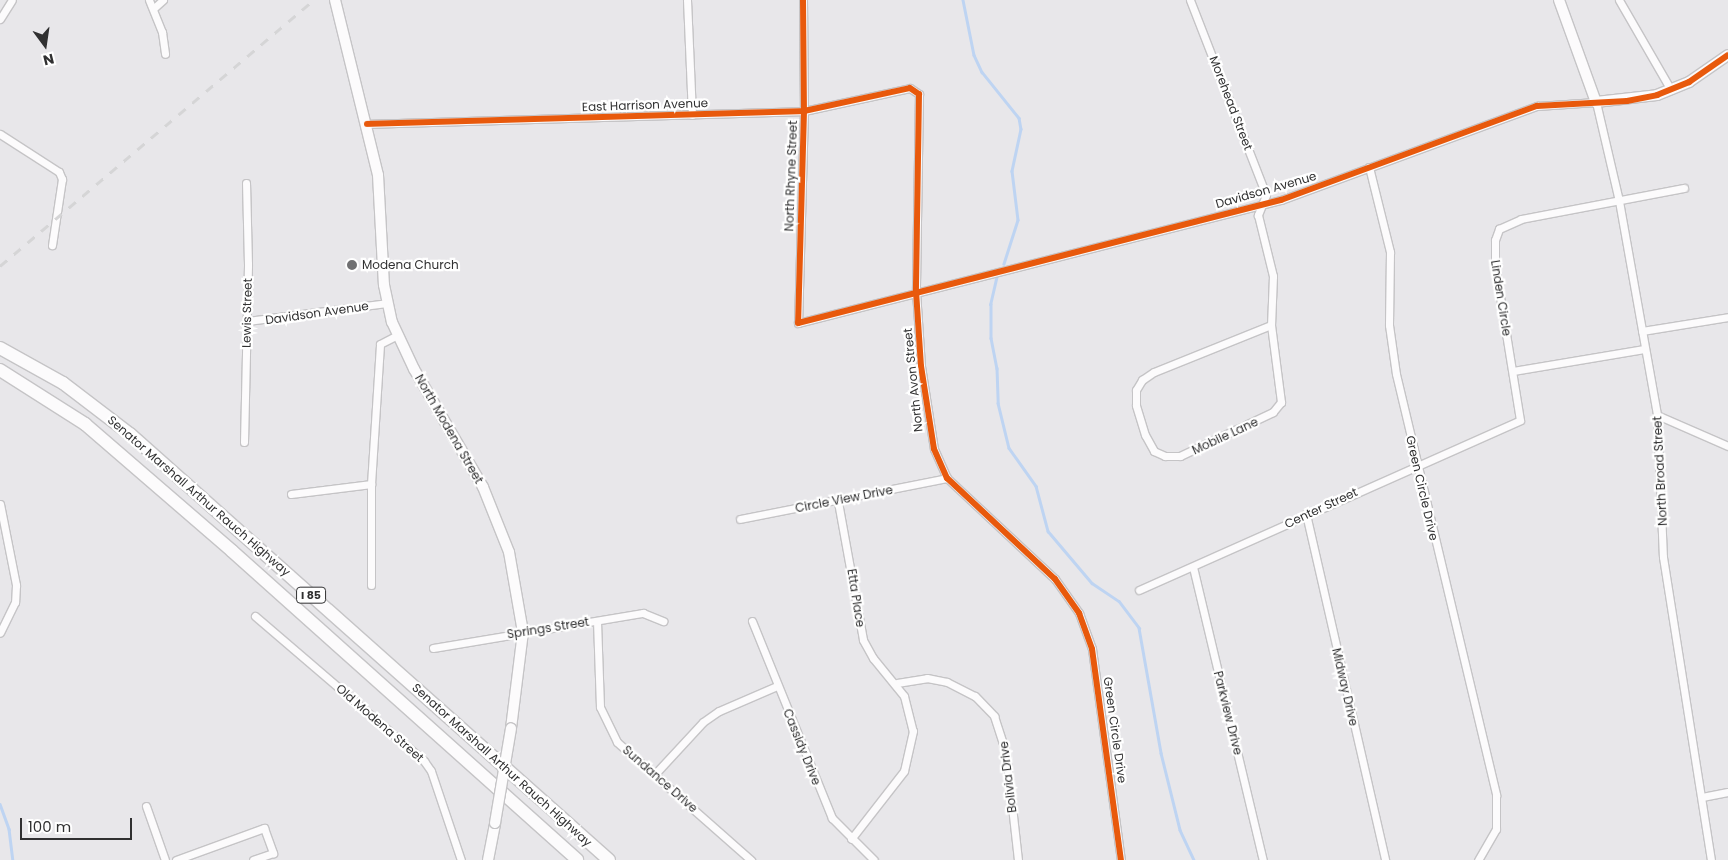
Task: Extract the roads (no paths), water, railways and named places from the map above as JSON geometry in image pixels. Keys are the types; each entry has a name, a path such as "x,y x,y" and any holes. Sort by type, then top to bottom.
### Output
{"highway":[{"name":"Senator Marshall Arthur Rauch Highway","path":"0,348 63,384 130,434 609,860"},
{"name":"Senator Marshall Arthur Rauch Highway","path":"0,370 24,383 93,431 578,860"},
{"path":"0,374 24,383"}],"street":[{"path":"0,19 12,0"},
{"path":"149,0 154,8 162,32 165,54"},
{"path":"154,8 163,0"},
{"name":"North Modena Street","path":"335,0 367,124 381,196 382,264 387,303 398,335 496,516 509,552 523,632 511,728 488,860"},
{"path":"687,0 692,115"},
{"name":"North Rhyne Street","path":"798,323 804,110 802,0"},
{"name":"Morehead Street","path":"1190,0 1266,195 1259,206"},
{"name":"North Broad Street","path":"1559,0 1596,102 1620,201 1644,349 1657,415 1663,556 1702,796 1710,860"},
{"path":"1619,0 1671,90"},
{"name":"Davidson Avenue","path":"798,323 916,291 1259,206 1537,106 1627,100 1671,90 1728,56"},
{"name":"East Harrison Avenue","path":"367,124 804,110 910,88 919,94"},
{"name":"North Avon Street","path":"919,94 916,291 921,366 930,436 938,462 947,478 1055,579 1075,607"},
{"path":"0,134 59,172 62,178 52,246"},
{"name":"Green Circle Drive","path":"1369,168 1387,232 1391,274 1390,341 1416,464 1496,795 1496,829 1478,860"},
{"name":"Lewis Street","path":"244,442 247,321 246,183"},
{"path":"1620,201 1684,188"},
{"name":"Linden Circle","path":"1503,427 1520,420 1495,265 1495,240 1499,229 1521,220 1620,201"},
{"name":"Mobile Lane","path":"1259,206 1258,215 1273,276 1271,325 1281,402 1274,412 1180,456 1165,456 1154,451 1145,435 1136,405 1136,390 1142,380 1154,372 1271,325"},
{"name":"Davidson Avenue","path":"247,321 387,303"},
{"path":"1642,331 1728,317"},
{"path":"371,585 371,484 380,344 398,335"},
{"path":"1513,371 1644,349"},
{"path":"1657,415 1728,446"},
{"name":"Center Street","path":"1139,590 1416,464 1503,427"},
{"name":"Circle View Drive","path":"740,519 838,502 947,478"},
{"path":"291,494 371,484"},
{"name":"Etta Place","path":"838,502 853,577 857,618 864,640 873,658 897,683 910,708 913,731 910,755 900,776 851,839"},
{"path":"0,504 16,585 16,602 0,633"},
{"name":"Midway Drive","path":"1306,514 1385,860"},
{"name":"Parkview Drive","path":"1193,567 1263,860"},
{"name":"Green Circle Drive","path":"1075,607 1092,649 1121,860"},
{"name":"Springs Street","path":"433,648 643,613 663,621"},
{"name":"Old Modena Street","path":"255,616 424,761 431,771 461,860"},
{"name":"Sundance Drive","path":"597,621 600,707 606,725 617,742 752,860"},
{"name":"Cassidy Drive","path":"752,621 832,818 874,860"},
{"name":"Bolivia Drive","path":"897,683 927,678 947,682 975,696 994,716 1006,753 1018,860"},
{"path":"654,775 719,711 777,686"},
{"path":"1702,796 1728,792"},
{"path":"146,806 165,860"},
{"path":"176,860 264,828 273,853 252,860"}],"waterway":[{"path":"963,0 974,55 982,72 1019,118 1021,129 1012,171 1018,220 1004,264"},
{"path":"997,277 991,304 991,338 997,368 998,403 1009,448 1036,486 1048,531 1092,583 1119,601 1139,628 1161,753 1180,830 1194,860"},
{"path":"0,804 9,829 13,860"}],"railway":[{"path":"0,266 314,0"}],"place":[{"name":"Modena Church","path":"352,265"}]}
